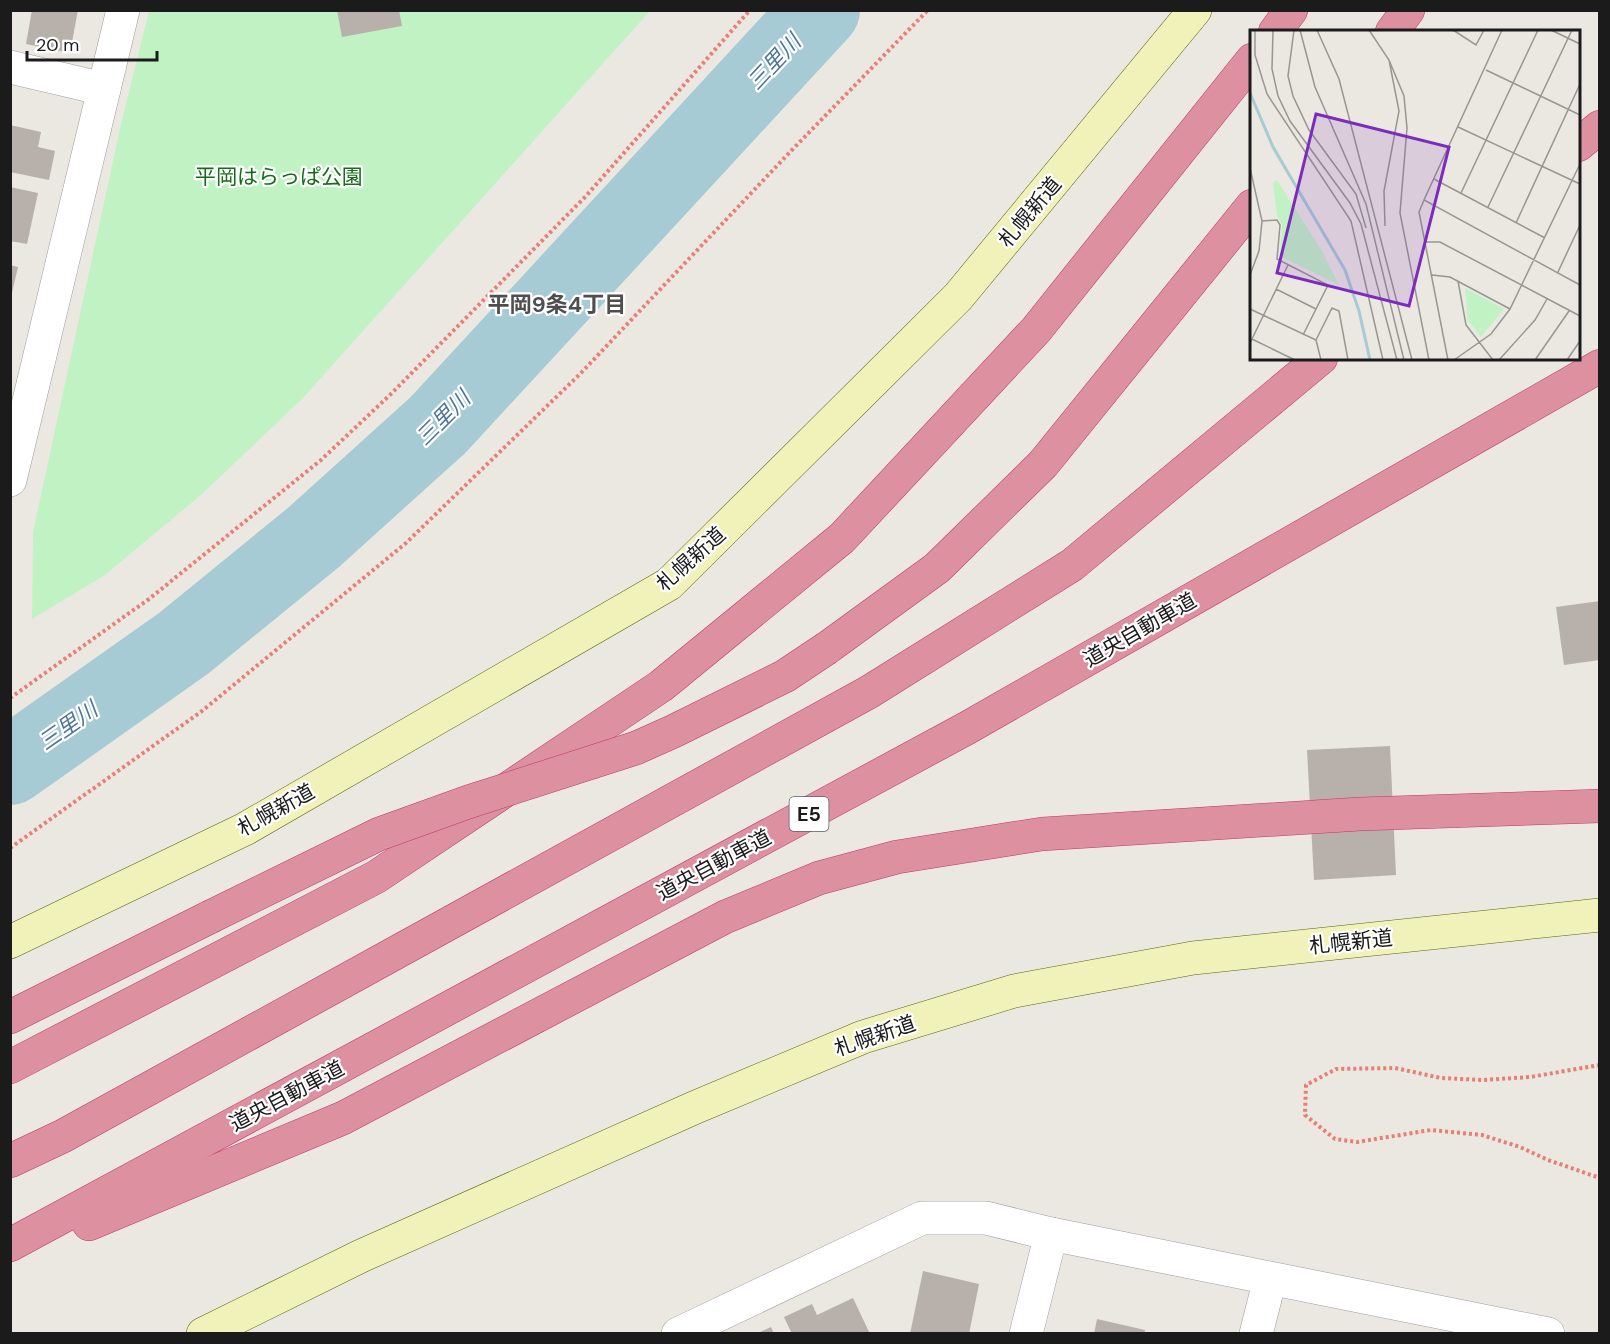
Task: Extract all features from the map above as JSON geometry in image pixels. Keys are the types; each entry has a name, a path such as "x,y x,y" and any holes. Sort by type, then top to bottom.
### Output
{"highway":[{"path":"1276,30 1291,10"},
{"path":"1393,30 1408,10"},
{"path":"10,1067 376,877 661,686 842,538 1036,330 1250,61"},
{"path":"1580,143 1599,127"},
{"path":"10,1017 379,834 655,740 784,676 937,568 1044,464 1250,207"},
{"path":"10,1161 63,1136 870,692 1072,565 1319,360"},
{"name":"道央自動車道","path":"10,1245 967,728 1599,366"},
{"path":"10,1257 343,1118 725,916 830,875 897,857 1042,834 1360,814 1599,806"}],"street":[{"path":"10,480 123,10"},
{"name":"札幌新道","path":"10,942 244,830 669,584 958,297 1195,10"},
{"path":"10,67 104,89"},
{"name":"札幌新道","path":"202,1334 361,1256 696,1107 863,1037 1014,991 1193,958 1599,915"},
{"path":"678,1334 922,1218 986,1218 1051,1234 1548,1334"},
{"path":"1026,1334 1051,1234"},
{"path":"1256,1334 1270,1279"}],"path":[{"path":"10,698 149,599 321,460 392,393 586,196 750,10"},
{"path":"10,848 47,825 202,711 406,543 581,373 928,10"},
{"path":"1599,1065 1530,1077 1483,1080 1441,1078 1395,1068 1336,1069 1306,1085 1305,1115 1335,1139 1357,1142 1431,1130 1482,1135 1599,1178"}],"green space":[{"name":"平岡はらっぱ公園","path":"149,11 650,11 302,399 201,495 105,575 32,619 33,532 121,124"}],"building":[{"path":"32,10 78,10 70,53 26,44"},
{"path":"337,10 399,10 402,26 342,37"},
{"path":"10,125 41,132 38,147 55,151 49,180 10,172"},
{"path":"10,187 38,193 27,244 10,241"},
{"path":"10,265 18,267 11,297 10,297"},
{"path":"1600,601 1600,660 1564,665 1556,607"},
{"path":"1390,746 1396,875 1314,880 1307,750"},
{"path":"923,1271 979,1284 969,1334 910,1334"},
{"path":"853,1298 870,1334 792,1334 784,1317 812,1304 817,1315"},
{"path":"1097,1319 1145,1330 1144,1334 1094,1334"},
{"path":"771,1327 774,1334 756,1334"}],"waterway":[{"name":"三里川","path":"10,766 184,643 314,537 438,425 821,10"}],"district":[{"name":"平岡9条4丁目","path":"557,304"}]}
